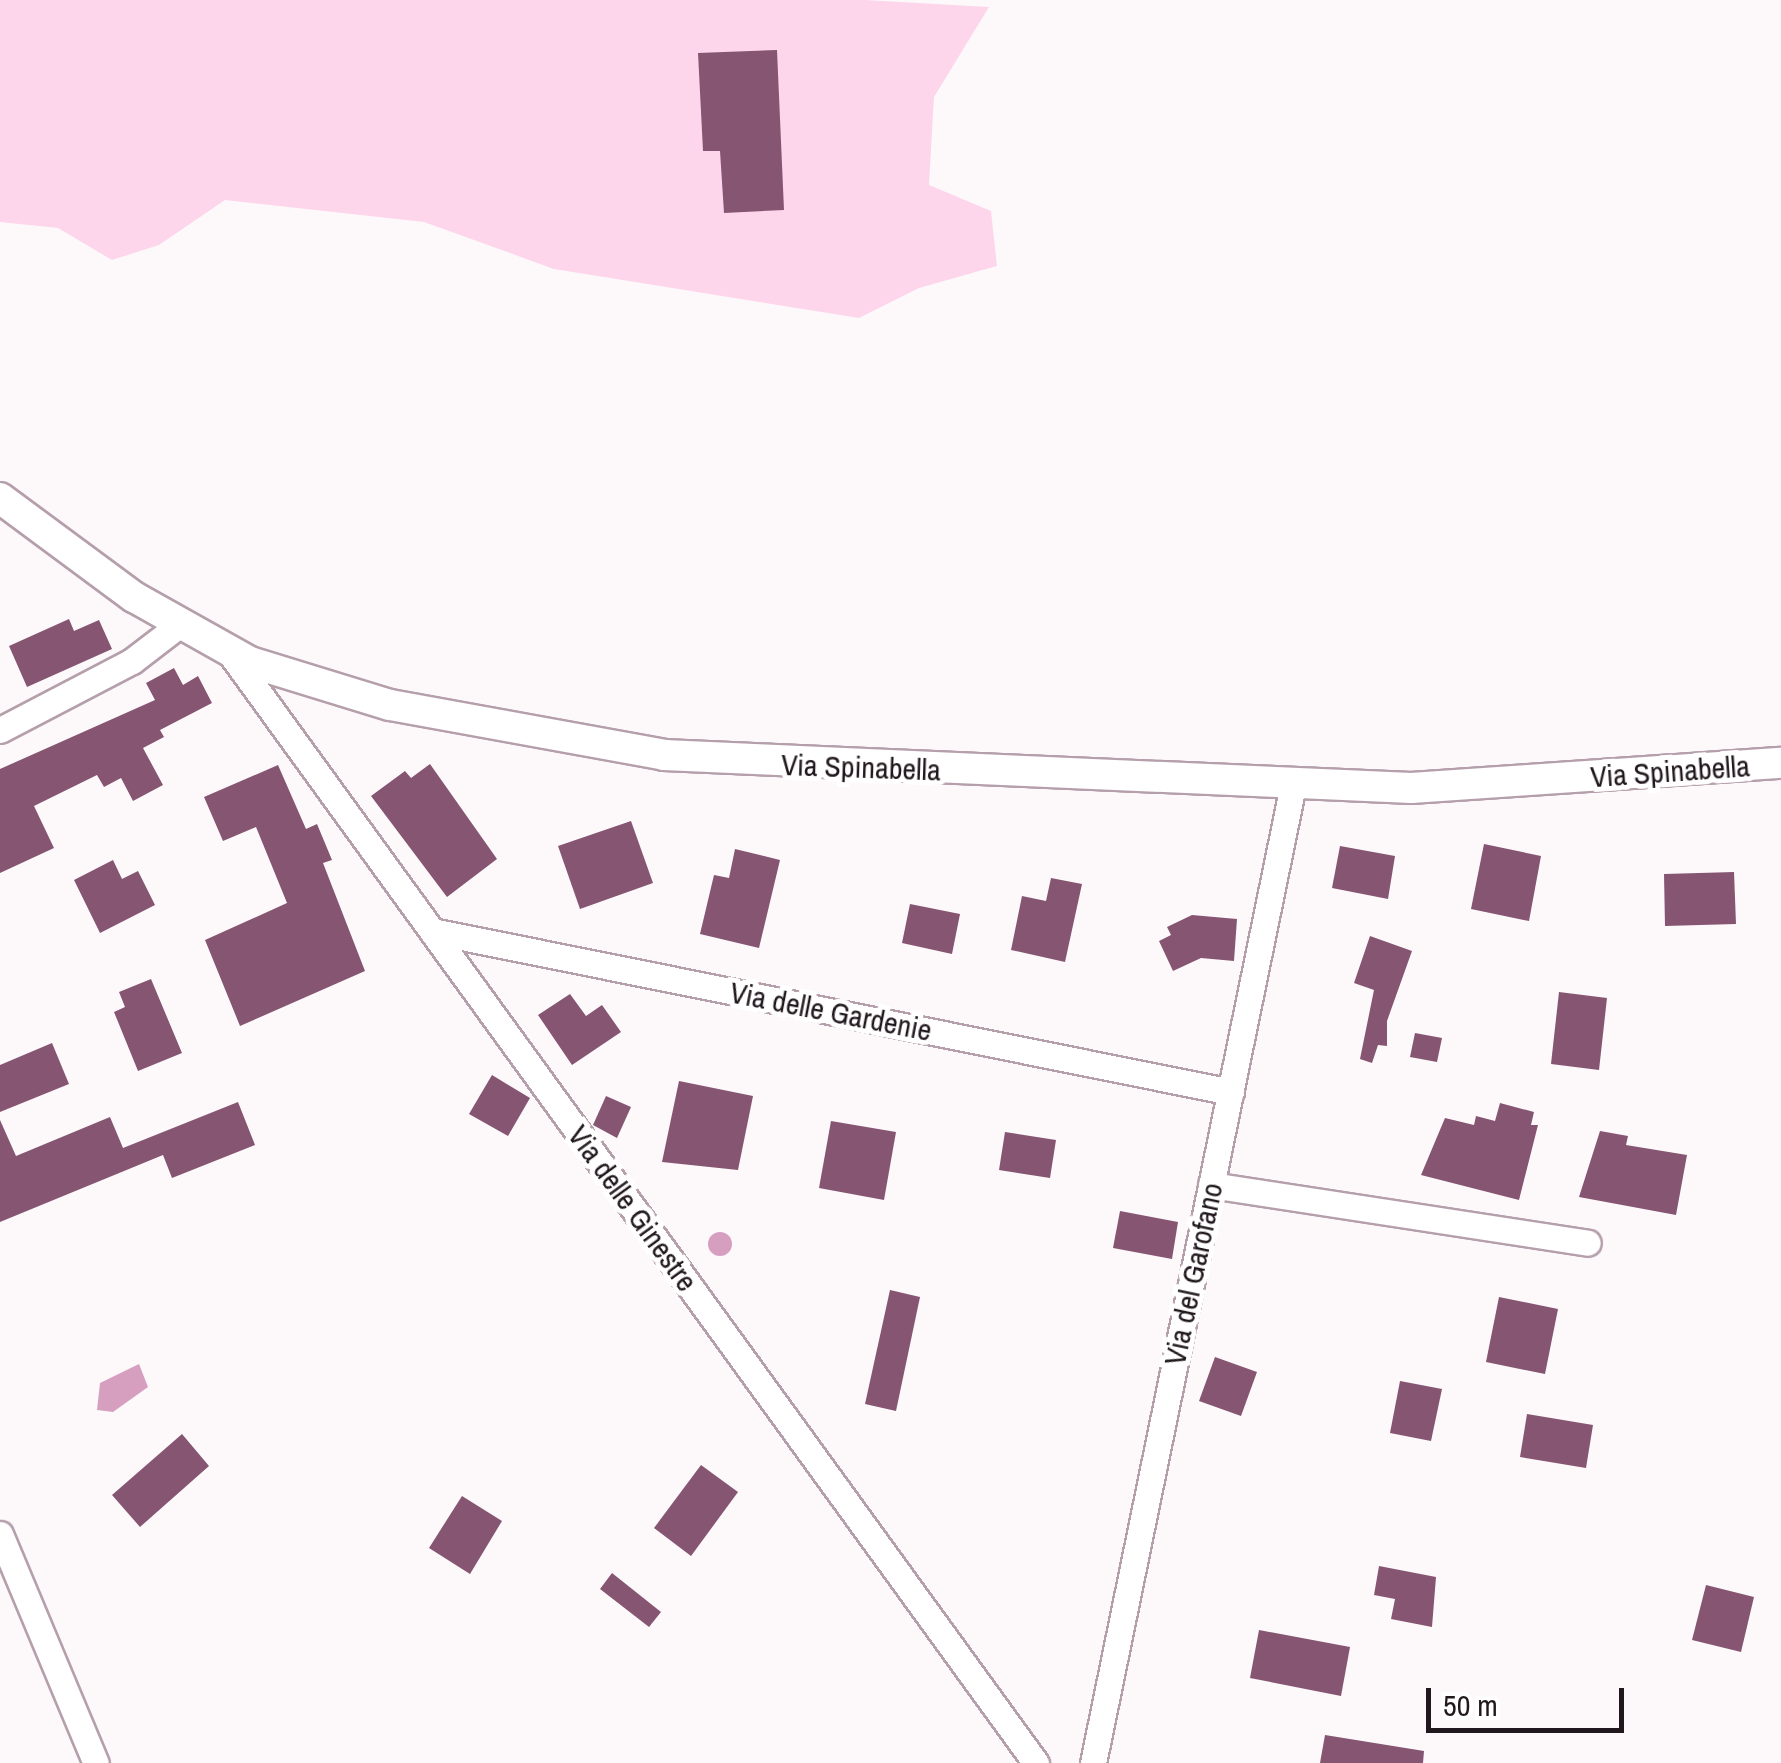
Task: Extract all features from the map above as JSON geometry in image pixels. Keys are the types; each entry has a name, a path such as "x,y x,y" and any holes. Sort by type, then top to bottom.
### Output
{"street":[{"name":"Via Spinabella","path":"0,498 179,625 230,653 390,705 678,756 1434,788 1781,763"},
{"path":"0,730 132,661 179,625"},
{"name":"Via delle Ginestre","path":"230,653 1036,1763"},
{"name":"Via del Garofano","path":"1092,1763 1293,785"},
{"name":"Via delle Gardenie","path":"432,931 1231,1092"},
{"path":"1211,1185 1588,1243"},
{"path":"0,1534 96,1763"}],"shaded area":[{"path":"0,0 865,0 989,7 934,97 929,185 991,211 997,266 919,288 859,318 554,269 424,222 225,200 159,245 112,260 58,228 0,222"},
{"path":"720,1232 729,1235 729,1253 720,1256 711,1253 708,1244 711,1235"},
{"path":"139,1364 148,1387 113,1412 97,1410 100,1383"}],"building":[{"path":"777,50 784,210 724,213 720,151 703,151 698,53"},
{"path":"69,619 74,631 99,620 112,649 27,687 9,646"},
{"path":"174,668 183,685 198,676 212,703 160,730 164,737 143,748 163,785 133,801 121,778 104,787 97,775 34,806 54,848 0,873 0,769 155,700 146,683"},
{"path":"430,764 497,859 447,897 371,796 405,771 411,778"},
{"path":"278,765 306,829 317,824 332,860 323,863 365,971 240,1026 205,940 287,903 256,827 223,841 204,797"},
{"path":"631,821 653,883 580,909 558,846"},
{"path":"1484,844 1541,856 1529,921 1471,909"},
{"path":"1340,846 1395,856 1388,899 1332,888"},
{"path":"735,849 780,860 759,948 700,934 714,875 729,878"},
{"path":"113,860 122,879 138,871 155,905 100,933 74,880"},
{"path":"1734,872 1736,924 1665,926 1664,874"},
{"path":"1051,878 1082,884 1065,962 1011,950 1022,896 1046,901"},
{"path":"910,904 960,914 952,954 902,943"},
{"path":"1192,915 1237,919 1234,961 1201,958 1173,971 1159,941 1171,935 1167,927"},
{"path":"1370,936 1412,951 1387,1021 1387,1046 1378,1045 1372,1063 1360,1059 1374,990 1354,983"},
{"path":"151,979 182,1053 138,1071 114,1012 125,1007 119,992"},
{"path":"1559,992 1607,998 1599,1070 1551,1064"},
{"path":"570,994 586,1016 602,1005 621,1032 572,1065 538,1015"},
{"path":"1415,1033 1442,1038 1437,1062 1410,1057"},
{"path":"52,1043 69,1084 0,1112 0,1065"},
{"path":"492,1075 530,1098 508,1136 469,1114"},
{"path":"679,1081 753,1096 738,1170 662,1162"},
{"path":"606,1096 631,1107 617,1138 593,1125"},
{"path":"238,1102 255,1145 172,1178 163,1155 0,1222 0,1120 16,1156 110,1117 123,1148"},
{"path":"1500,1103 1534,1112 1531,1125 1538,1125 1519,1200 1421,1175 1445,1118 1474,1125 1476,1116 1495,1121"},
{"path":"831,1121 896,1132 884,1200 819,1188"},
{"path":"1600,1131 1628,1136 1626,1145 1687,1155 1676,1215 1579,1197"},
{"path":"1005,1132 1056,1140 1050,1178 999,1170"},
{"path":"1120,1211 1178,1222 1172,1259 1113,1248"},
{"path":"890,1290 920,1297 896,1411 865,1404"},
{"path":"1499,1297 1558,1309 1545,1374 1486,1362"},
{"path":"1215,1357 1257,1372 1241,1416 1199,1401"},
{"path":"1400,1381 1442,1389 1431,1441 1390,1433"},
{"path":"1527,1414 1593,1425 1586,1468 1520,1457"},
{"path":"182,1434 209,1466 140,1527 112,1495"},
{"path":"701,1465 738,1492 691,1556 654,1528"},
{"path":"462,1496 502,1521 470,1574 429,1548"},
{"path":"1379,1566 1436,1577 1432,1627 1391,1619 1395,1599 1374,1595"},
{"path":"612,1573 661,1612 649,1627 600,1589"},
{"path":"1706,1585 1754,1597 1741,1652 1692,1640"},
{"path":"1259,1630 1350,1647 1341,1696 1250,1678"},
{"path":"1325,1735 1424,1751 1423,1763 1320,1763"}]}
